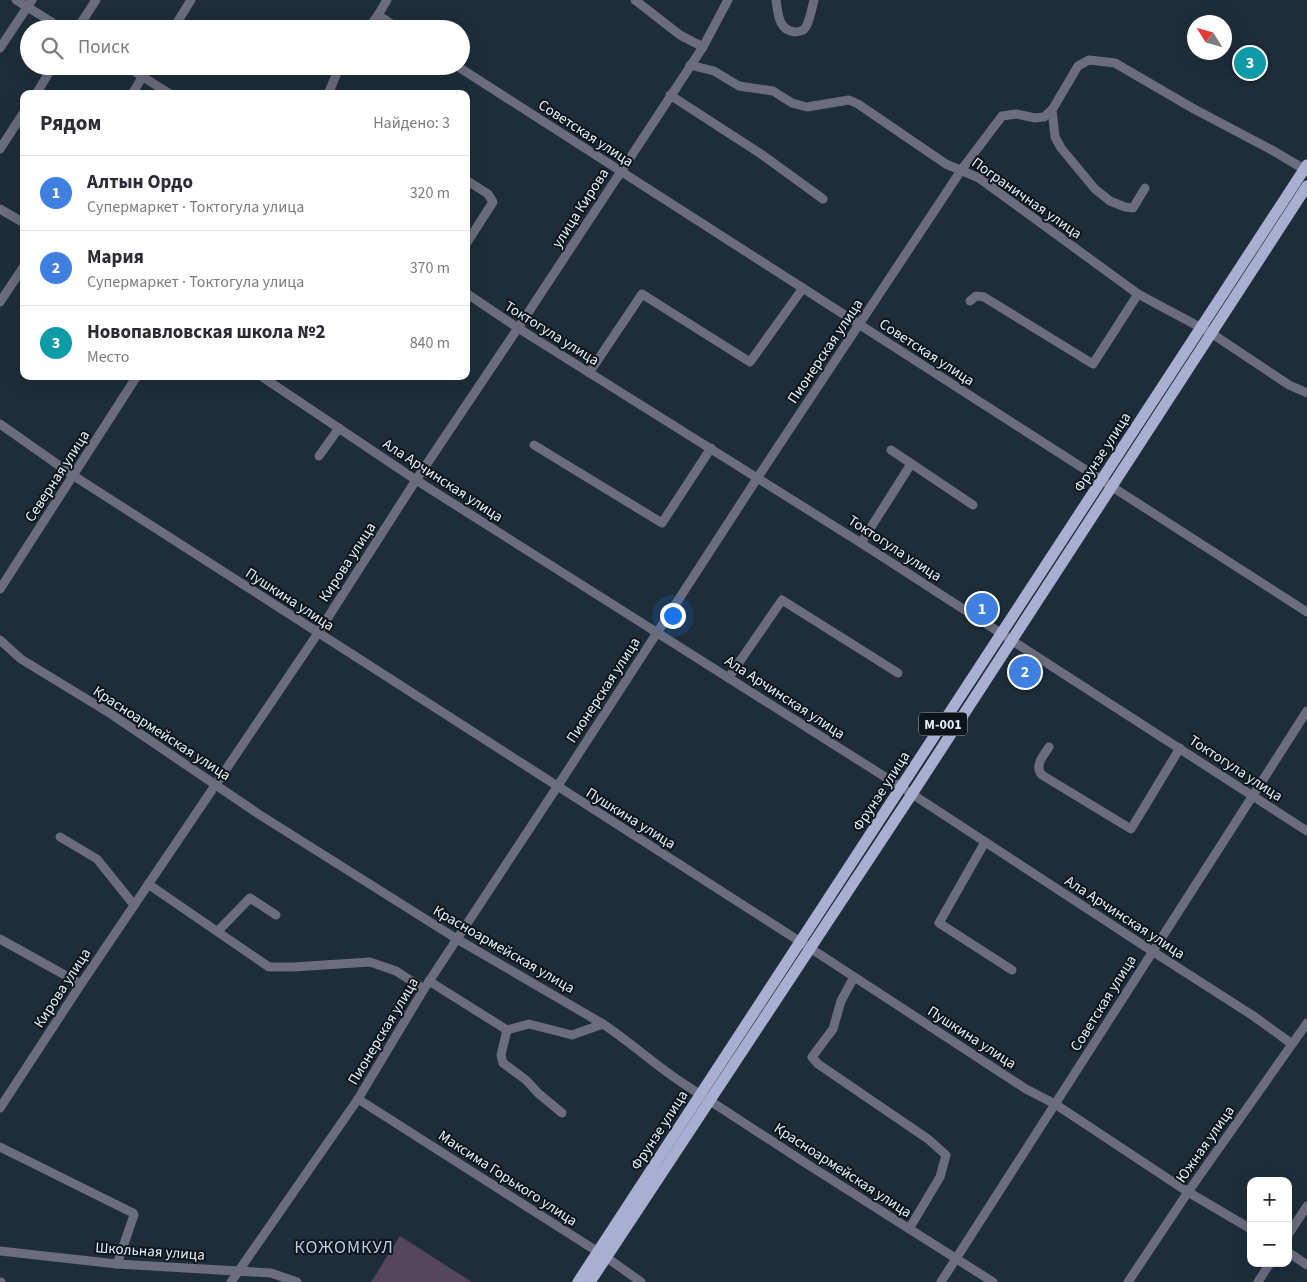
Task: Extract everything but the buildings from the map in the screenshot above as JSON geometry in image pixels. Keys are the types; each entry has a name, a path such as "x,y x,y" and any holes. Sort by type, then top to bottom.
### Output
{"main road":[{"name":"Фрунзе улица","path":"805,945 912,794 1102,480 1306,167"},
{"name":"Фрунзе улица","path":"578,1282 602,1254 805,945 902,787 1112,487 1307,186"},
{"name":"Фрунзе улица","path":"590,1282 602,1254"}],"street":[{"path":"16,0 29,4 50,20"},
{"path":"83,20 96,0"},
{"path":"178,20 190,0"},
{"path":"374,20 387,0"},
{"path":"635,0 680,35 703,46"},
{"name":"улица Кирова","path":"518,328 703,46 728,0"},
{"path":"776,0 781,24 790,31 795,32 805,28 814,0"},
{"path":"0,48 29,4"},
{"path":"378,15 386,20"},
{"path":"1145,188 1133,208 1110,200 1095,188 1061,148 1055,137 1052,110 1078,66 1089,60 1115,63 1194,109 1306,167"},
{"name":"Пограничная улица","path":"690,65 714,72 739,86 773,91 792,103 807,107 849,100 858,104 946,164 962,169 978,178 1138,294 1212,333 1289,385 1307,393"},
{"name":"Советская улица","path":"470,74 1307,612"},
{"path":"38,90 48,75"},
{"path":"330,90 336,75"},
{"path":"134,90 143,76 164,90"},
{"path":"670,95 761,154 822,199"},
{"name":"Пионерская улица","path":"231,1282 358,1099 427,985 656,632 962,169 1002,116 1016,114 1034,118 1044,117 1052,110"},
{"path":"0,149 20,118"},
{"path":"470,183 488,194 493,202 470,238"},
{"path":"0,209 20,221"},
{"path":"0,302 20,272"},
{"path":"589,372 642,294 750,362 803,288"},
{"path":"970,301 976,296 984,297 1093,364 1138,294"},
{"name":"Токтогула улица","path":"470,296 518,328 758,477 1307,831"},
{"name":"Кирова улица","path":"0,1108 81,984 318,633 416,480 518,328"},
{"name":"Северная улица","path":"0,589 134,380"},
{"name":"Ала Арчинская улица","path":"267,380 416,480 902,787 1152,952 1252,1015 1292,1044"},
{"name":"Пушкина улица","path":"0,424 74,476 1026,1089 1055,1104 1188,1192 1247,1227"},
{"path":"319,456 339,428"},
{"path":"534,445 662,523 711,448"},
{"path":"891,450 973,505"},
{"path":"861,543 911,464"},
{"path":"729,677 782,600 898,673"},
{"name":"Красноармейская улица","path":"0,640 21,659 111,714 260,815 457,939 624,1037 661,1068 993,1282"},
{"name":"Советская улица","path":"941,1282 1307,712"},
{"path":"1049,747 1038,767 1038,771 1042,775 1132,829 1180,748"},
{"path":"60,837 97,860 134,906"},
{"path":"985,842 939,923 1012,970"},
{"path":"148,884 270,967 370,962 396,970 427,985 507,1030 529,1024 572,1035 603,1024"},
{"path":"218,931 250,898 276,915"},
{"path":"0,939 81,984"},
{"path":"854,978 841,1001 833,1030 812,1057 818,1064 928,1139 946,1155 940,1177 909,1229"},
{"name":"Южная улица","path":"1128,1282 1188,1192 1307,1023"},
{"path":"507,1030 502,1055 503,1063 526,1080 562,1113"},
{"name":"Максима Горького улица","path":"358,1099 602,1254 642,1282"},
{"path":"0,1147 133,1213 134,1215 116,1264"},
{"path":"1292,1229 1307,1206"},
{"name":"Школьная улица","path":"0,1251 116,1264 271,1273 297,1282"},
{"path":"1292,1255 1307,1265"},
{"path":"1258,1282 1267,1267"}],"shaded area":[{"path":"400,1236 472,1282 371,1282"}],"place":[{"name":"Новопавловская школа №2","path":"1250,63"},
{"name":"Алтын Ордо","path":"982,609"},
{"name":"Мария","path":"1025,672"}],"district":[{"name":"КОЖОМКУЛ","path":"344,1247"}]}
